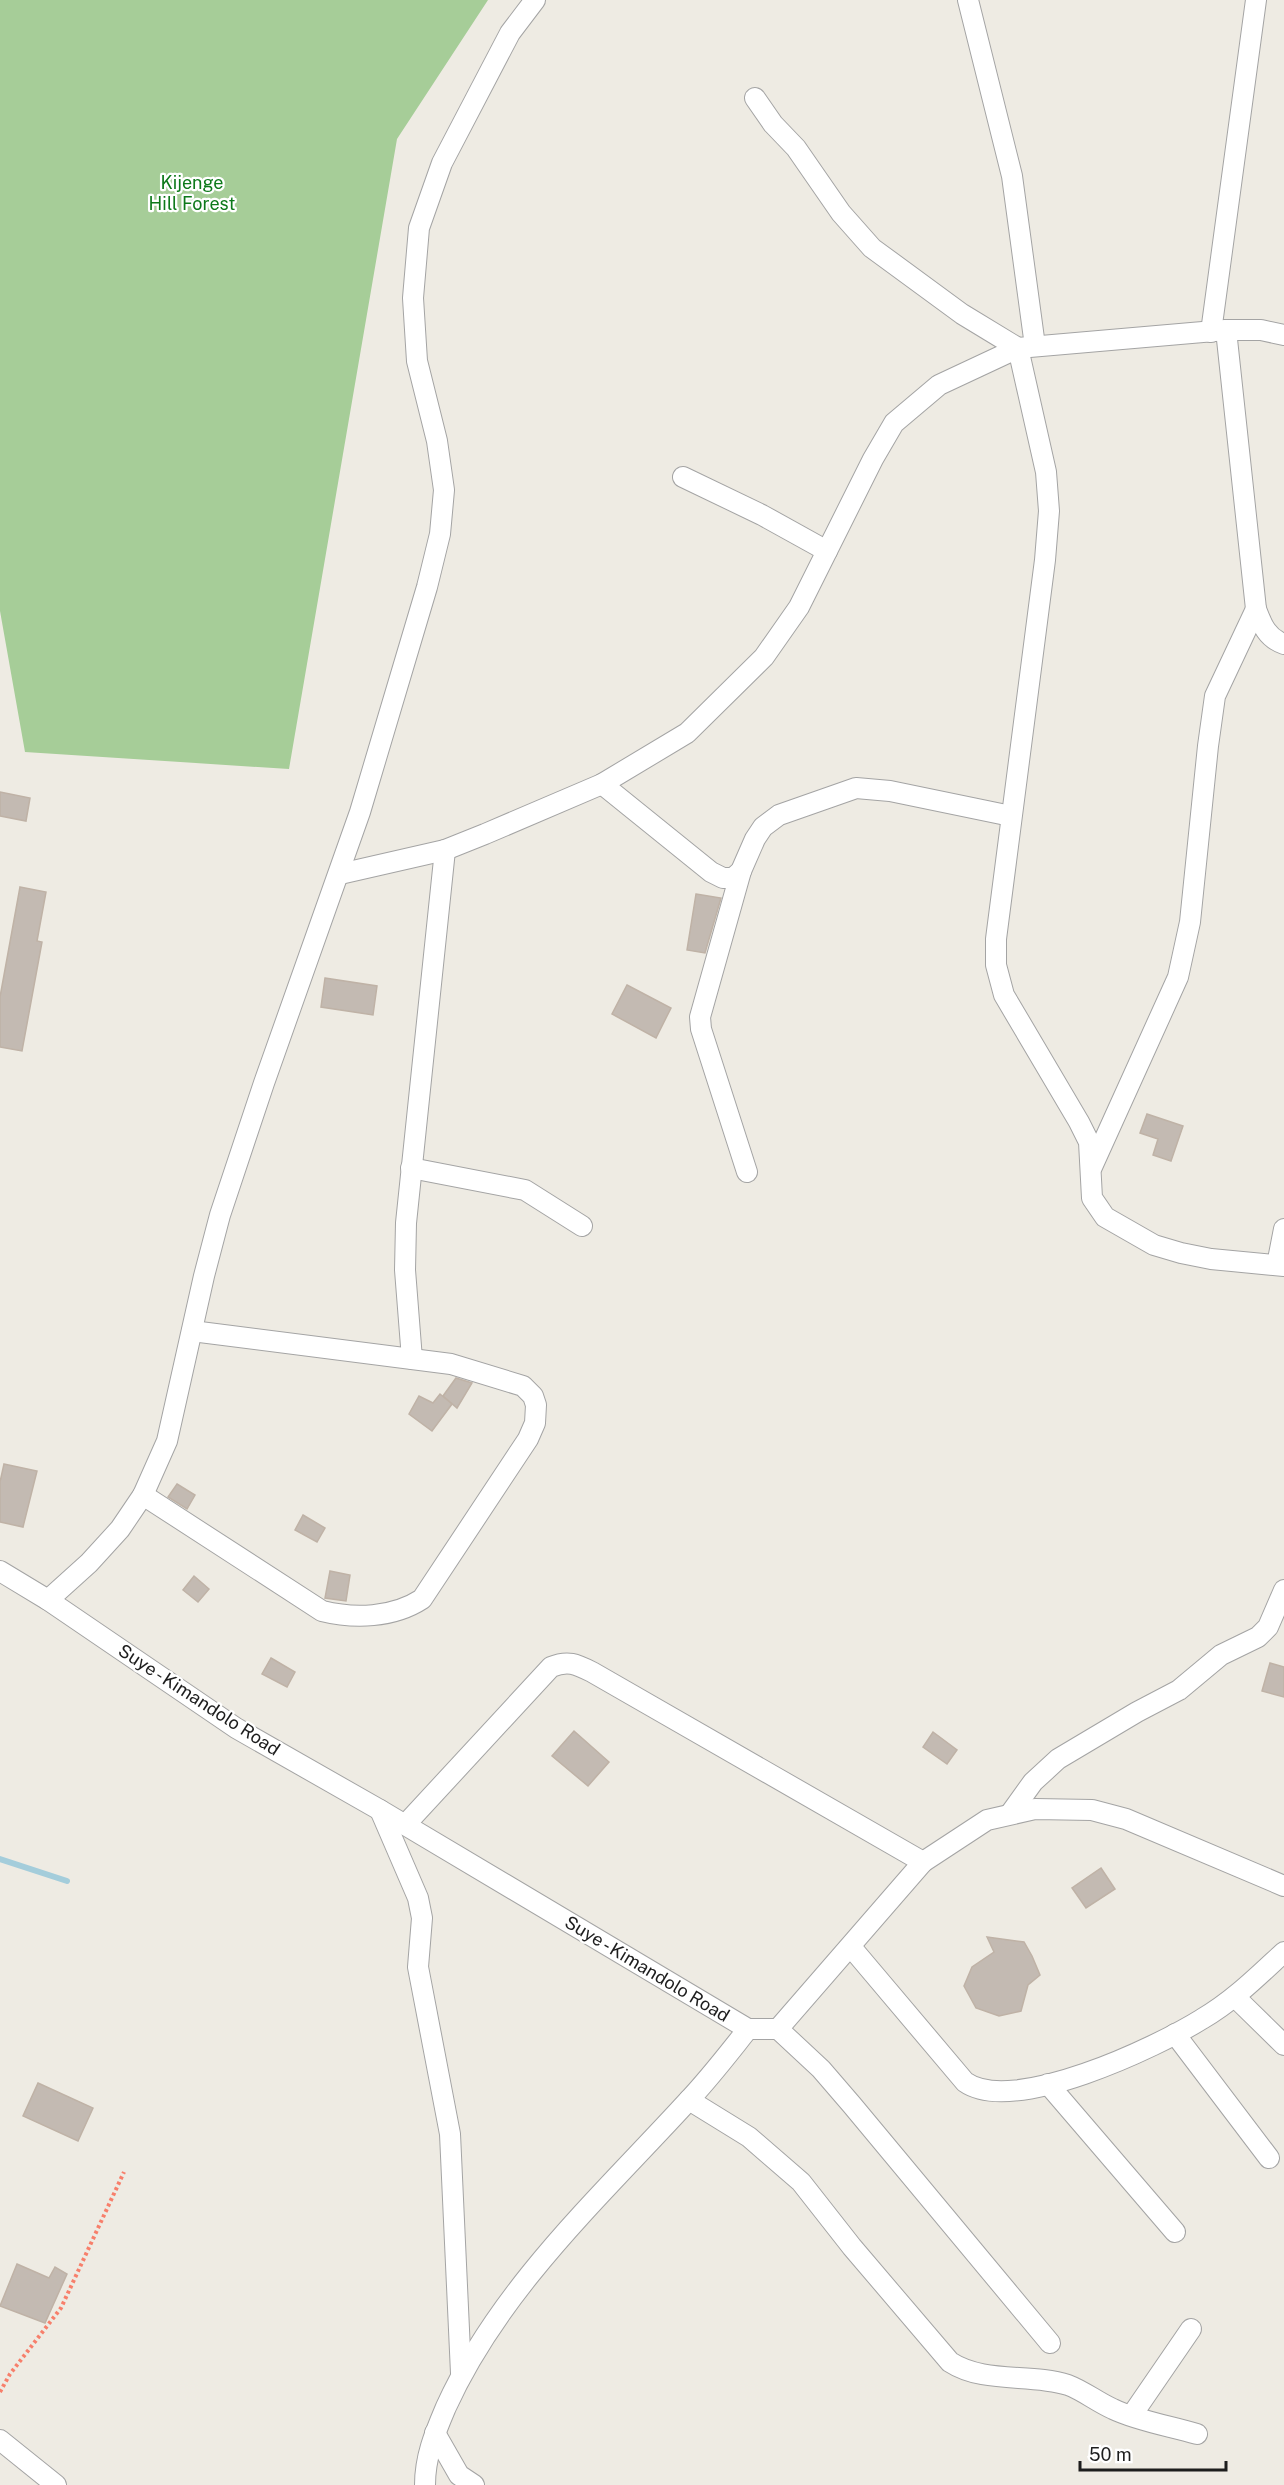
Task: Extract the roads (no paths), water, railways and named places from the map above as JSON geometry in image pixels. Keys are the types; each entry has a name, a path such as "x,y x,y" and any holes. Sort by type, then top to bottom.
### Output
{"street":[{"path":"48,1600 89,1563 120,1529 143,1496 167,1441 220,1215 360,812 427,587 440,534 444,490 437,441 417,361 413,298 419,228 442,163 510,33 535,0"},
{"path":"968,0 1012,176 1026,347 1046,472 1049,511 1045,560 996,939 996,965 1004,995 1080,1122 1089,1142 1092,1198 1105,1217 1154,1245 1211,1259 1281,1266 1284,1229"},
{"path":"1256,0 1218,331 1256,609 1263,628 1274,641 1284,644"},
{"path":"755,98 773,124 796,148 841,213 872,248 962,314 1026,347"},
{"path":"340,874 445,850 602,784 687,733 764,657 799,607 873,459 894,423 939,385 1026,347 1218,331 1261,330 1284,335"},
{"path":"682,477 762,515 827,551"},
{"path":"1092,1168 1178,977 1190,922 1215,696 1256,609"},
{"path":"602,784 711,872 723,878 732,878 741,872"},
{"path":"747,1172 701,1029 700,1017 741,872 755,839 763,827 779,815 856,788 890,791 1011,816"},
{"path":"412,1359 405,1270 406,1223 445,850"},
{"path":"411,1168 525,1190 582,1226"},
{"path":"143,1496 322,1611 354,1616 392,1613 407,1608 422,1599 528,1439 535,1423 536,1405 533,1396 523,1386 452,1364 192,1331"},
{"name":"Suye - Kimandolo Road","path":"0,1572 48,1600 236,1728 380,1810 748,2029 778,2029"},
{"path":"1010,1814 1033,1782 1058,1759 1179,1690 1221,1655 1258,1637 1268,1627 1284,1590"},
{"path":"405,1825 551,1667 563,1662 574,1663 592,1672 923,1862"},
{"path":"1050,2343 852,2105 820,2069 778,2029 923,1862 987,1820 1010,1814 1058,1808 1092,1810 1126,1819 1284,1886"},
{"path":"380,1810 421,1908 418,1967 450,2134 461,2373"},
{"path":"851,1947 965,2082 972,2087 990,2092 1010,2092 1069,2079 1150,2048 1202,2020 1235,1997 1284,1952"},
{"path":"1235,1997 1284,2044"},
{"path":"425,2485 425,2469 435,2433 461,2373 500,2316 549,2250 689,2100 748,2029"},
{"path":"1175,2034 1269,2158"},
{"path":"1048,2084 1175,2232"},
{"path":"689,2100 749,2137 801,2182 852,2247 950,2362 961,2369 979,2374 1066,2385 1089,2394 1113,2409 1197,2434"},
{"path":"1132,2415 1191,2329"},
{"path":"435,2433 459,2475 474,2485"},
{"path":"0,2440 56,2485"}],"waterway":[{"path":"0,1859 67,1881"}],"park label":[{"name":"Kijenge Hill Forest","path":"192,193"}]}
